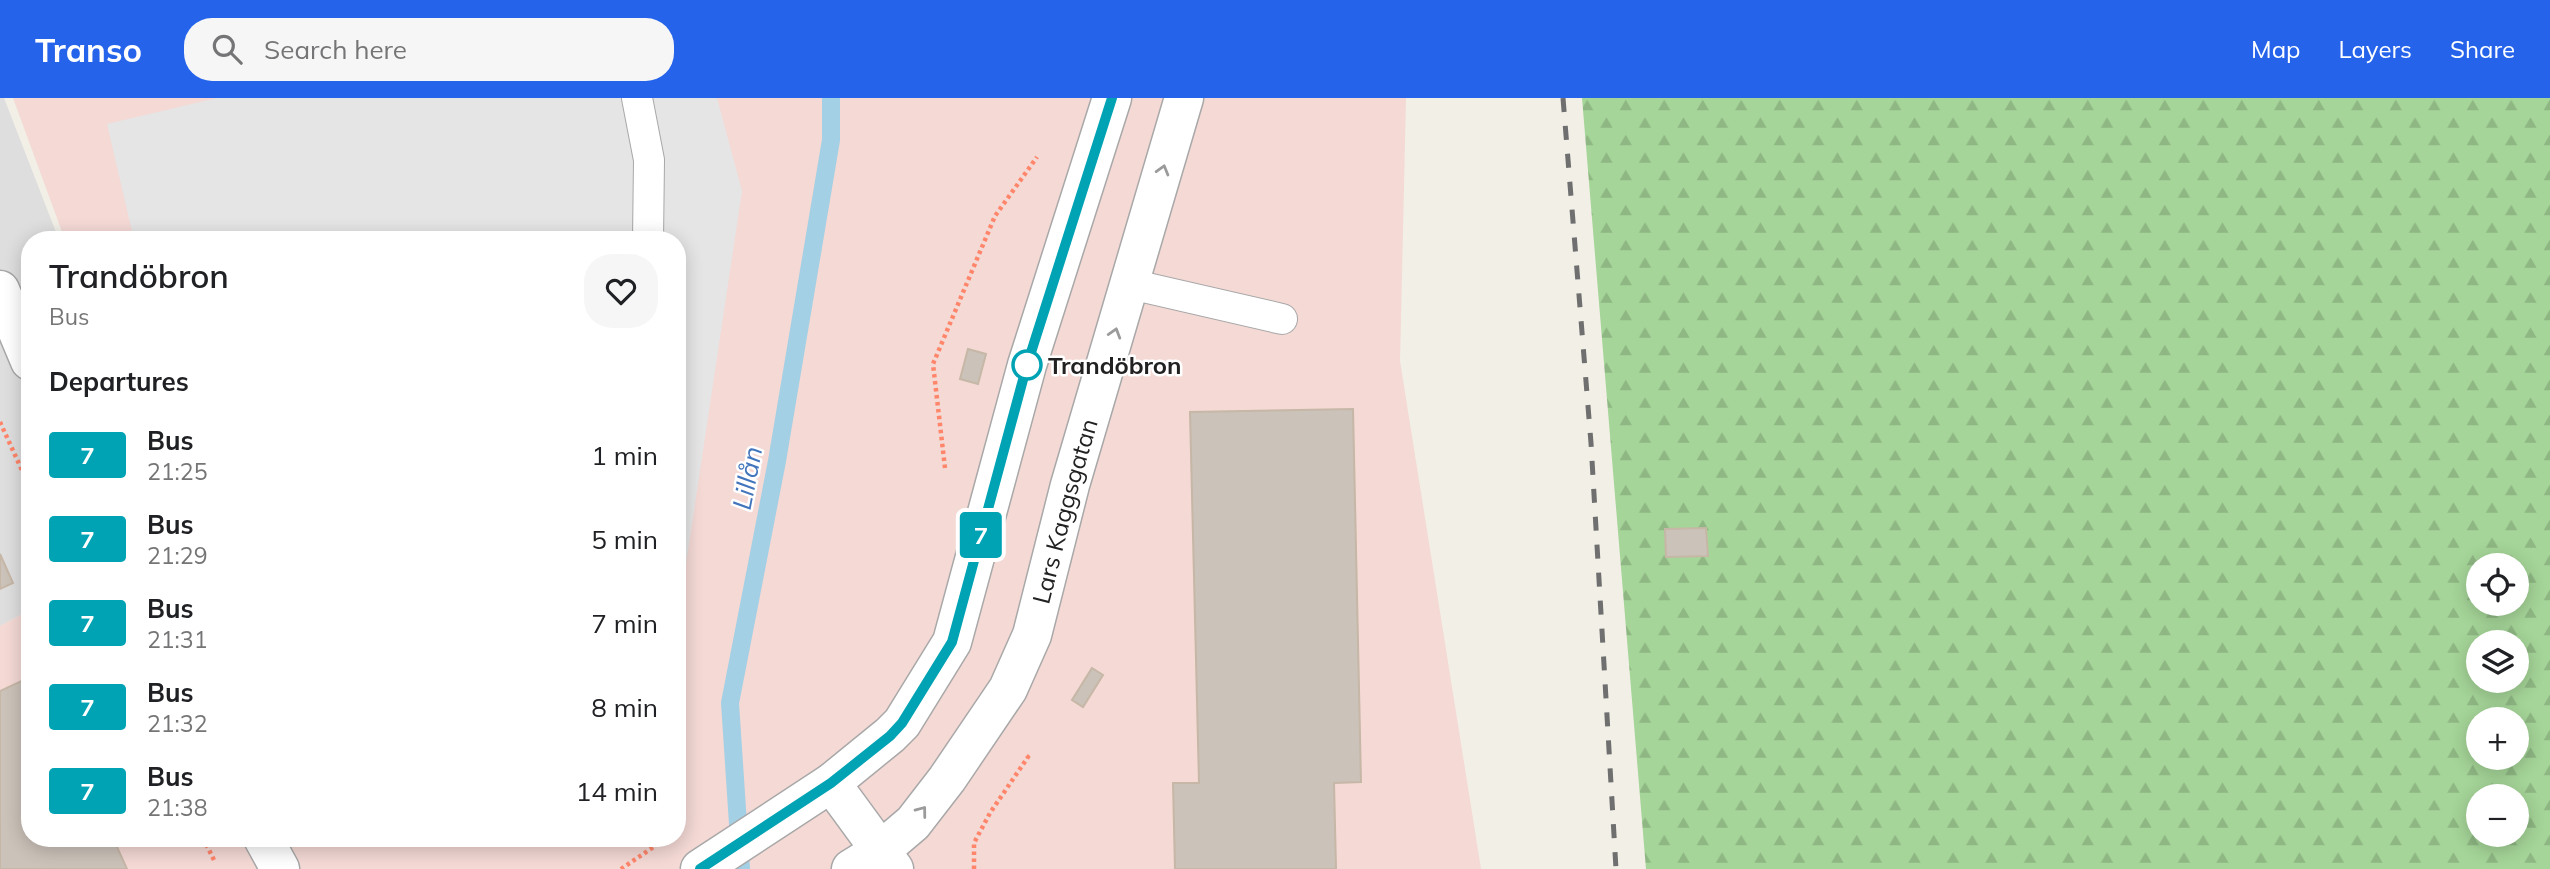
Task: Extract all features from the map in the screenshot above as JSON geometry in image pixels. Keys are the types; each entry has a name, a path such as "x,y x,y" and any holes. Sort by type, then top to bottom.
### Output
{"street":[{"path":"700,869 831,783 890,736 902,723 952,642 1027,365 1112,98"},
{"name":"Lars Kaggsgatan","path":"875,863 914,823 947,779 1008,689 1032,635 1070,485 1184,98"},
{"path":"0,290 21,340"},
{"path":"831,783 875,863"},
{"path":"268,847 280,869"}],"lane":[{"path":"637,98 649,160 648,231"},
{"path":"1130,284 1282,319"}],"path":[{"path":"946,477 933,364 995,216 1040,154"},
{"path":"0,422 21,468"},
{"path":"974,869 974,843 989,813 1028,757 1018,751"},
{"path":"208,847 219,869"},
{"path":"621,869 652,847"}],"shaded area":[{"path":"0,98 4,98 56,231 21,231 21,615 0,626"},
{"path":"13,98 1406,98 1400,361 1481,869 0,869 0,626 21,615 21,847 686,847 686,231 62,231"},
{"path":"217,98 717,98 742,191 686,564 686,231 132,231 107,124"}],"green space":[{"path":"1582,98 2550,98 2550,869 1646,869"}],"building":[{"path":"968,349 986,354 978,384 960,379"},
{"path":"1353,409 1361,782 1334,783 1336,869 1175,869 1173,783 1199,783 1190,412"},
{"path":"1706,528 1708,556 1666,557 1665,529"},
{"path":"0,554 13,583 0,589"},
{"path":"1092,668 1103,675 1083,707 1072,700"},
{"path":"21,681 21,847 117,847 127,869 0,869 0,691"}],"waterway":[{"name":"Lillån","path":"741,869 730,703 777,461 831,140 831,98"}],"railway":[{"path":"1563,98 1591,443 1616,869"}],"bus line":[{"name":"7","path":"700,869 831,783 890,736 902,723 952,642 1027,365 1112,98"}],"place":[{"name":"Trandöbron","path":"1027,365"}]}
